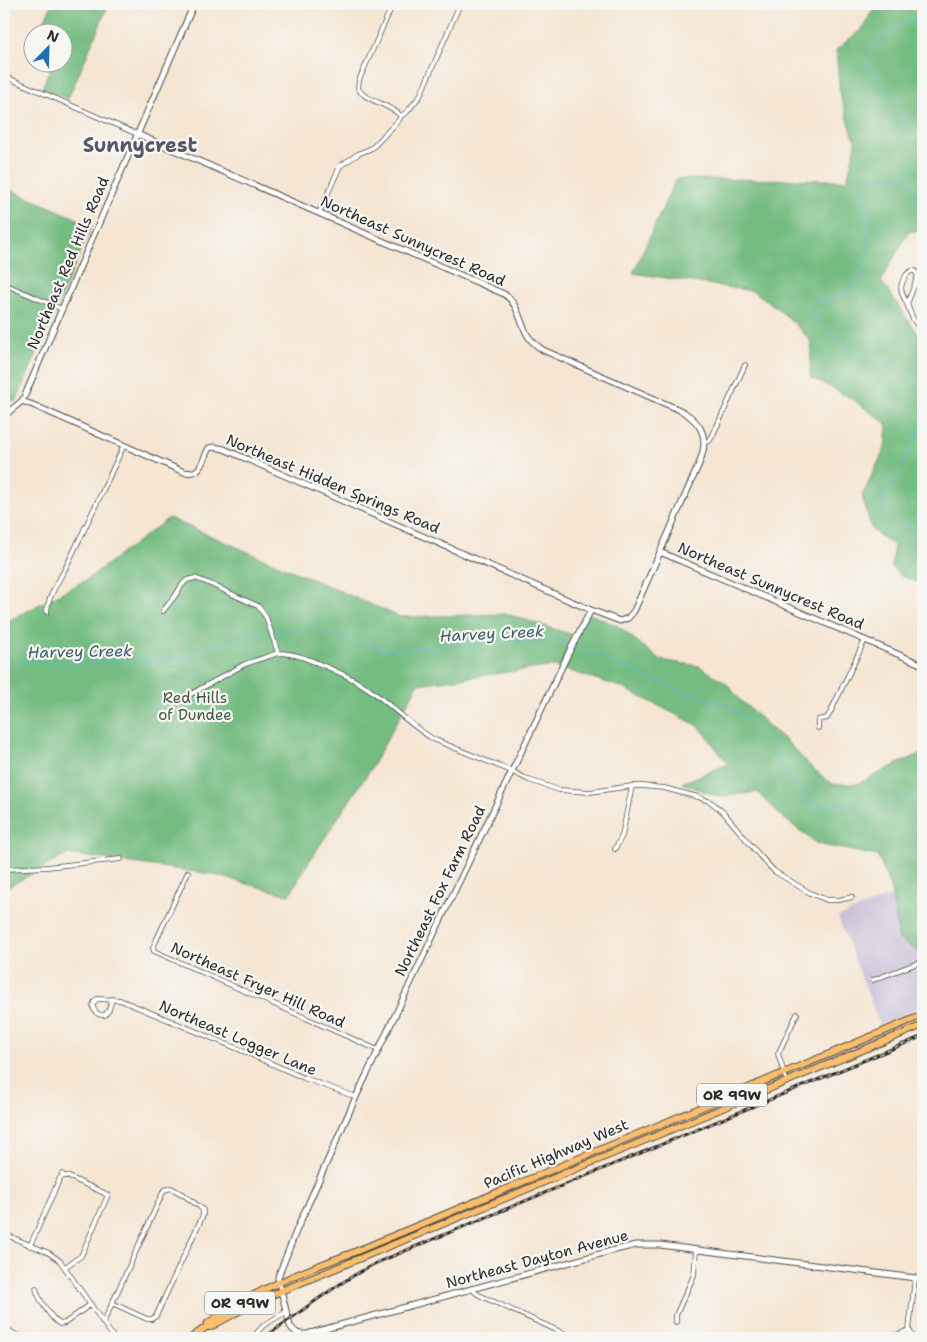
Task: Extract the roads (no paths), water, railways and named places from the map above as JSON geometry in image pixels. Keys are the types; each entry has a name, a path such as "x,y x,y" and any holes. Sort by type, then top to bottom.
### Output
{"main road":[{"name":"Pacific Highway West","path":"191,1338 206,1327 208,1323 234,1306 304,1271 352,1253 923,1015"},
{"name":"Pacific Highway West","path":"206,1327 210,1327 281,1291 923,1026"}],"street":[{"name":"Northeast Red Hills Road","path":"4,416 22,401 31,383 194,4"},
{"path":"392,4 359,80 358,88 362,95 394,109 401,116"},
{"path":"319,213 340,166 358,154 372,148 420,96 460,4"},
{"name":"Northeast Sunnycrest Road","path":"4,76 504,294 517,309 527,334 537,346 682,411 698,424 704,442 702,456 660,552 923,666"},
{"path":"907,304 918,276 915,271 907,274 901,284 901,291 912,317 923,331"},
{"path":"4,284 62,309"},
{"path":"704,442 712,438 745,364"},
{"name":"Northeast Hidden Springs Road","path":"22,401 188,473 194,473 200,468 209,448 220,448 590,610"},
{"path":"47,612 50,596 124,445"},
{"path":"590,610 614,620 620,621 628,618 634,611 660,552"},
{"path":"163,611 187,580 193,578 216,586 258,606 266,616 278,653"},
{"name":"Northeast Fox Farm Road","path":"281,1291 279,1273 356,1097 590,610"},
{"path":"818,728 818,720 829,715 865,640"},
{"path":"184,698 240,666 278,653 302,657 351,678 369,689 428,736 537,784 560,790 590,792 632,786 664,788 710,802 724,813 774,871 810,893 827,900 852,897"},
{"path":"615,849 622,836 632,786"},
{"path":"4,869 46,867 121,859"},
{"name":"Northeast Fryer Hill Road","path":"188,872 155,943 154,950 378,1050"},
{"path":"873,980 923,962"},
{"path":"97,999 112,999 109,1010 105,1015 98,1014 93,1009 93,1004 97,999"},
{"name":"Northeast Logger Lane","path":"112,999 130,1004 297,1075 356,1097"},
{"path":"787,1082 778,1054 797,1014"},
{"path":"30,1246 62,1175 104,1192 108,1195 107,1198 82,1253 65,1267"},
{"path":"103,1323 164,1190 168,1188 174,1189 202,1210 203,1215 156,1316 152,1319 147,1319 112,1304"},
{"path":"4,1234 55,1257 65,1267 114,1338"},
{"name":"Northeast Dayton Avenue","path":"281,1291 290,1326 299,1336 604,1252 636,1245 651,1244 923,1279"},
{"path":"676,1322 676,1314 694,1275 696,1250"},
{"path":"914,1338 909,1330 915,1278"},
{"path":"36,1288 37,1295 55,1321 60,1324 65,1323 91,1304"},
{"path":"472,1288 479,1295 574,1338"},
{"path":"252,1338 264,1325 286,1312"},
{"path":"4,1324 11,1332 21,1338"},
{"path":"888,1338 909,1330"}],"waterway":[{"path":"923,10 886,35 869,52 867,65 903,115 910,137 923,139"},
{"path":"923,198 917,198 906,175 864,180 866,222 870,249 862,271 848,292 826,301 810,300 809,308 819,322 850,352 880,360 903,369 923,391"},
{"path":"923,425 882,498 882,510 907,525 923,531"},
{"name":"Harvey Creek","path":"4,666 28,661 67,663 119,660 170,661 253,635 307,628 389,650 516,641 560,640 571,645"},
{"name":"Harvey Creek","path":"575,646 675,689 723,704 747,718 778,747 783,768 808,803 822,808 858,804 893,805 923,791"}],"railway":[{"path":"264,1338 332,1289 376,1263 923,1036"}],"district":[{"name":"Sunnycrest","path":"140,145"}],"park label":[{"name":"Red Hills of Dundee","path":"195,706"}]}
